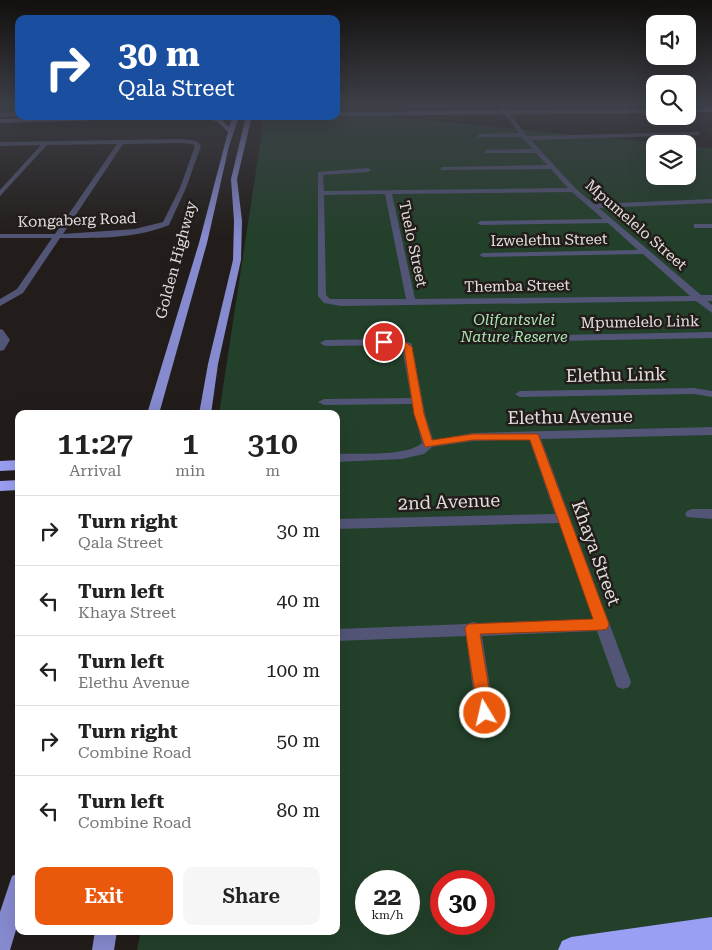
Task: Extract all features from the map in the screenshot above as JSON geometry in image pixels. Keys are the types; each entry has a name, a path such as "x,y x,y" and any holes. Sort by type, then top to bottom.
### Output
{"highway":[{"path":"0,466 15,465"},
{"path":"0,486 15,485"},
{"path":"571,950 712,930"},
{"path":"662,950 712,939"}],"main road":[{"name":"Golden Highway","path":"154,410 202,243 226,148"},
{"path":"206,410 235,269 238,221 234,179 241,148"},
{"path":"0,948 15,895"},
{"path":"103,950 105,935"}],"street":[{"path":"0,194 41,148"},
{"path":"0,303 20,291 117,148"},
{"name":"Kongaberg Road","path":"0,236 139,232 156,228 166,223 183,188 197,148"},
{"name":"Mpumelelo Street","path":"536,148 574,190 712,310"},
{"path":"486,152 538,151"},
{"path":"442,169 552,167"},
{"path":"321,193 321,172 368,170"},
{"name":"Tuelo Street","path":"321,193 574,190"},
{"name":"Tuelo Street","path":"388,192 411,302"},
{"name":"Themba Street","path":"321,193 322,299 336,303 712,298"},
{"path":"593,206 712,201"},
{"path":"480,223 609,221"},
{"path":"697,226 712,226"},
{"name":"Izwelethu Street","path":"483,255 646,252"},
{"path":"0,332 5,340 0,348"},
{"name":"Mpumelelo Link","path":"508,339 712,335"},
{"path":"325,343 387,342 405,344 411,363 419,414 428,444"},
{"name":"Elethu Link","path":"520,394 694,391 712,394"},
{"path":"324,402 417,401"},
{"name":"Elethu Avenue","path":"340,458 402,455 420,451 428,444 473,437 712,431"},
{"name":"Khaya Street","path":"534,436 623,682"},
{"path":"692,514 712,514"},
{"name":"2nd Avenue","path":"340,524 564,518"},
{"path":"340,635 602,624"},
{"path":"472,628 485,713"}],"green space":[{"name":"Olifantsvlei Nature Reserve","path":"259,148 646,148 646,185 696,185 696,148 712,148 712,950 137,950 140,935 340,935 340,410 220,410"}],"route":[{"path":"384,342 401,343 408,347 419,414 428,444 473,437 534,436 602,624 472,628 485,713"}]}
